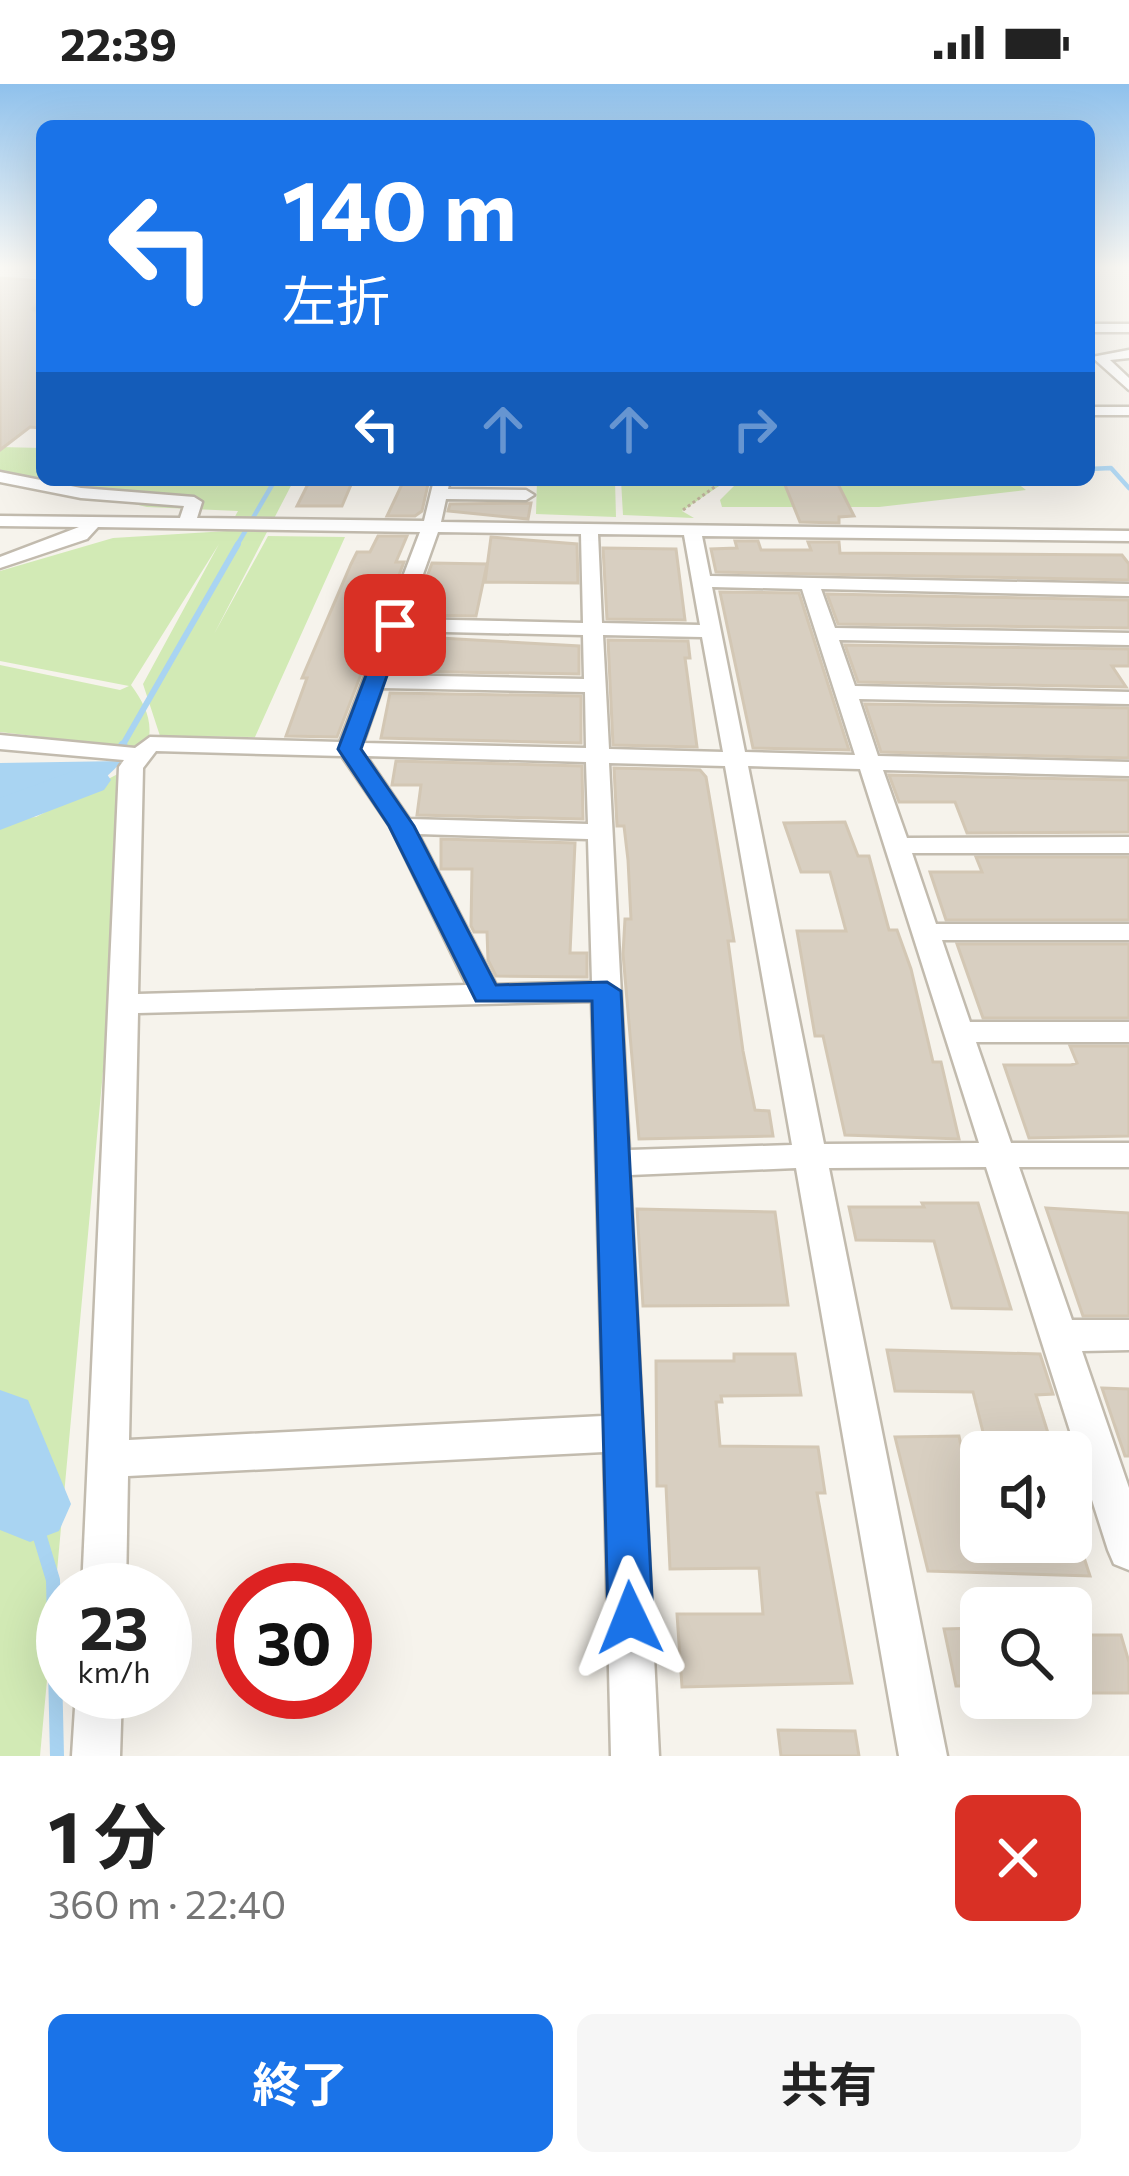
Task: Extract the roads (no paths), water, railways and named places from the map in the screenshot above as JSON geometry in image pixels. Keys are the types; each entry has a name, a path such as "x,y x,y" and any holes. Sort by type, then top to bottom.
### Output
{"street":[{"path":"1129,354 1099,356 1129,386"},
{"path":"1095,411 1129,411"},
{"path":"0,476 36,484"},
{"path":"48,486 194,502 187,522"},
{"path":"349,749 432,524 440,487 526,495"},
{"path":"0,520 589,527 686,520 1127,539"},
{"path":"686,520 702,581 923,1756"},
{"path":"6,560 81,535 95,521"},
{"path":"589,527 635,1756"},
{"path":"702,581 1129,590"},
{"path":"810,583 1129,1550"},
{"path":"395,625 711,631"},
{"path":"826,634 1129,640"},
{"path":"374,681 595,686"},
{"path":"844,692 1129,698"},
{"path":"0,742 141,755"},
{"path":"105,1563 131,767 150,744 1129,769"},
{"path":"349,749 402,826 486,994"},
{"path":"402,826 601,832"},
{"path":"895,846 1129,845"},
{"path":"923,932 1129,932"},
{"path":"121,1004 607,991"},
{"path":"957,1032 1129,1031"},
{"path":"613,1163 808,1156 1129,1155"},
{"path":"1058,1336 1129,1335"},
{"path":"109,1460 623,1433"},
{"path":"96,1756 98,1719"}],"water":[{"path":"122,761 95,785 67,799 0,809 0,763"}],"waterway":[{"path":"1095,469 1111,468 1129,488"},
{"path":"236,547 272,486"},
{"path":"121,748 238,544"},
{"path":"118,753 123,745"},
{"path":"0,815 87,780"},
{"path":"0,1425 30,1504"},
{"path":"30,1504 53,1580 57,1756"}]}
